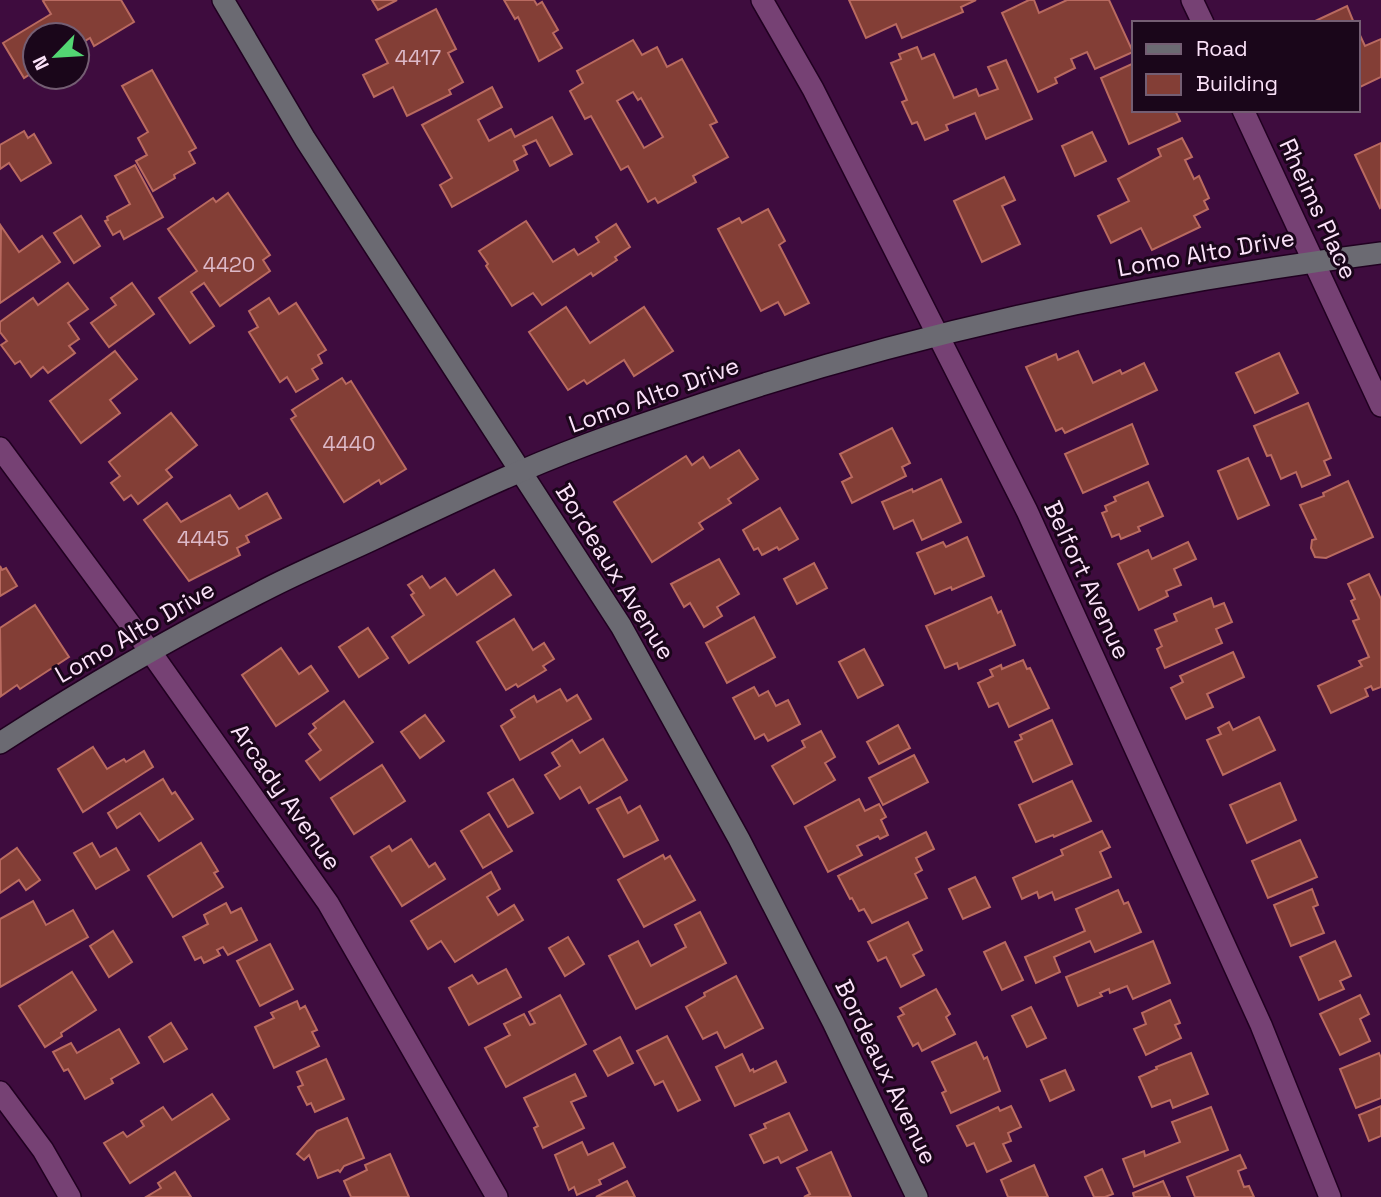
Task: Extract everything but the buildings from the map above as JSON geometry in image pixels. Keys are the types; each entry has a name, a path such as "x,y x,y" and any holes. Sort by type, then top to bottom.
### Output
{"street":[{"name":"Bordeaux Avenue","path":"223,0 304,139 621,626 739,839 833,1022 917,1197"},
{"name":"Belfort Avenue","path":"762,0 813,89 1027,510 1261,1025 1330,1197"},
{"path":"1192,0 1202,21"},
{"name":"Rheims Place","path":"1244,112 1381,406"},
{"name":"Lomo Alto Drive","path":"0,743 150,651 259,592 522,471 659,418 784,377 938,334 1113,296 1381,253"},
{"name":"Arcady Avenue","path":"0,448 150,651 328,903 497,1197"},
{"path":"0,1092 43,1150 70,1197"}]}
